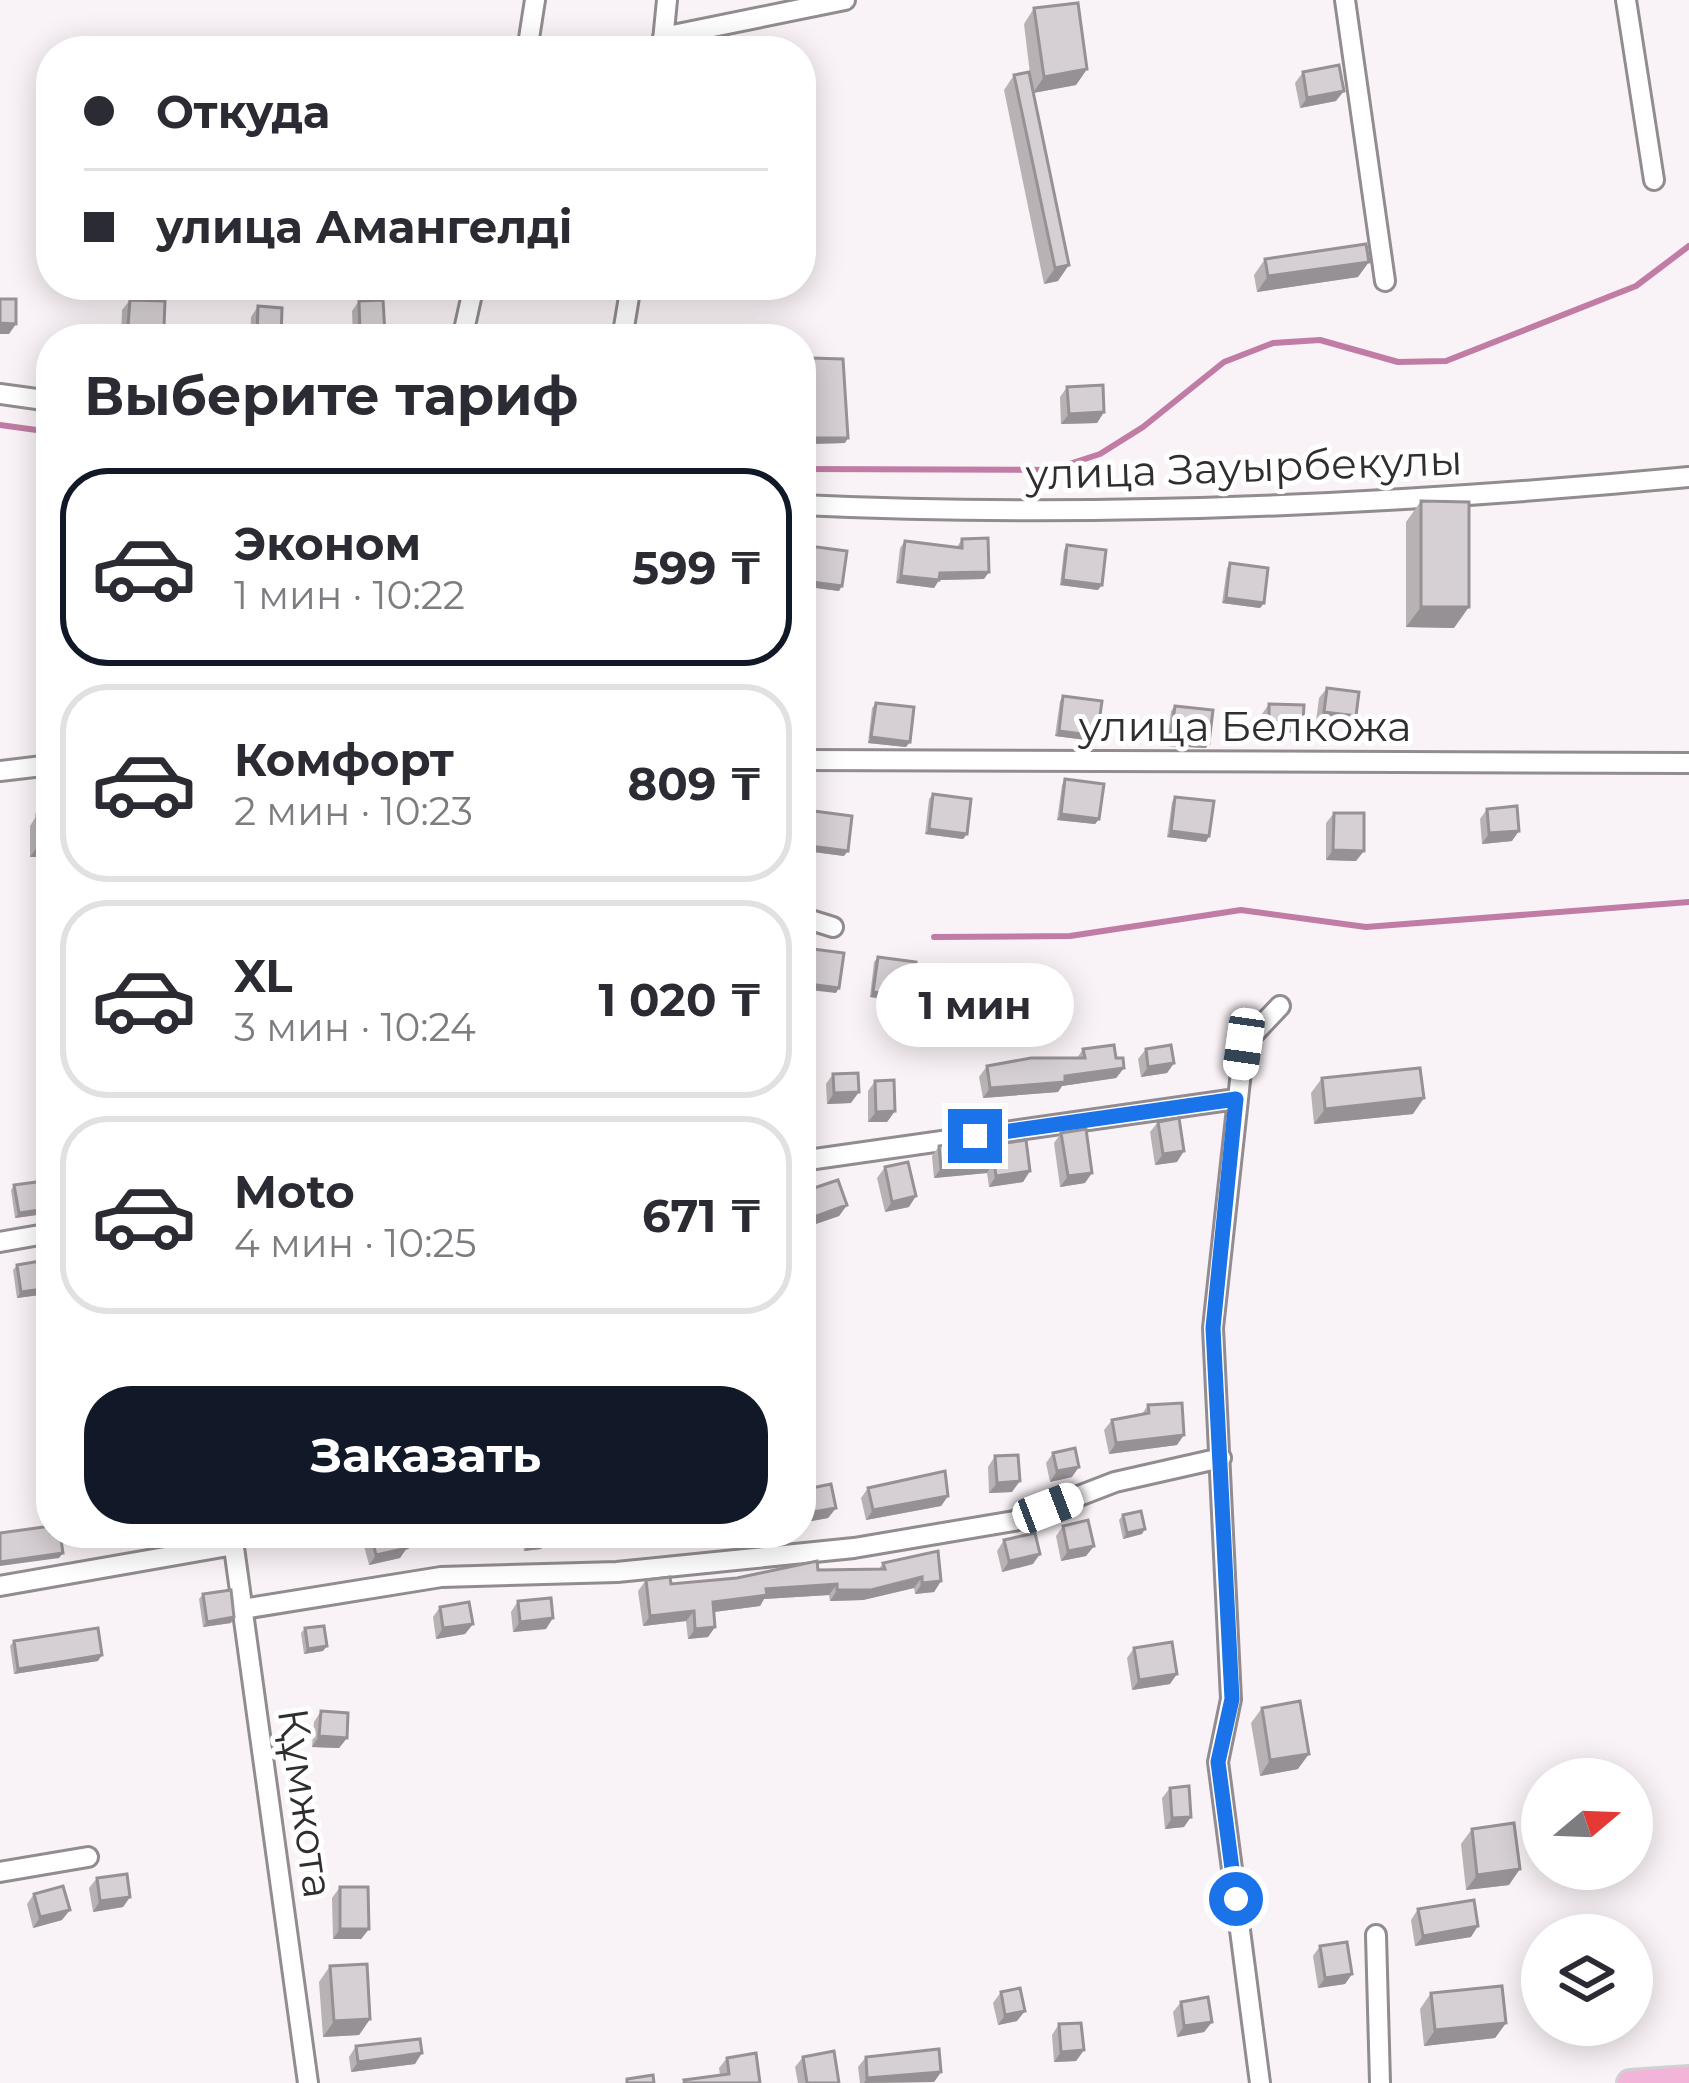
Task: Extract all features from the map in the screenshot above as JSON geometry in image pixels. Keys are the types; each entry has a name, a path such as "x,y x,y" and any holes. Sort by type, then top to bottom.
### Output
{"main road":[{"path":"1630,2083 1689,2079"}],"street":[{"path":"529,36 535,0"},
{"path":"664,36 668,0"},
{"path":"696,36 845,0"},
{"path":"1345,0 1385,280"},
{"path":"1627,0 1654,181"},
{"path":"0,394 36,399"},
{"name":"улица Зауырбекулы","path":"816,505 1190,510 1487,496 1689,477"},
{"name":"улица Белкожа","path":"816,760 1689,763"},
{"path":"0,771 36,767"},
{"path":"816,922 833,927"},
{"path":"1260,2083 1218,1762 1232,1699 1213,1328 1244,1044 1280,1006"},
{"path":"816,1159 1236,1099"},
{"path":"0,1242 36,1236"},
{"path":"243,1609 441,1577 617,1572 854,1547 1014,1521 1115,1482 1221,1458"},
{"path":"0,1586 188,1548"},
{"name":"Құмжота","path":"234,1548 308,2083"},
{"path":"0,1873 88,1857"},
{"path":"1376,1935 1380,2083"}],"building":[{"path":"1078,3 1087,69 1044,77 1034,8"},
{"path":"1339,65 1344,91 1307,98 1303,72"},
{"path":"1029,72 1069,265 1055,268 1014,75"},
{"path":"1366,244 1369,262 1268,276 1265,259"},
{"path":"0,299 16,299 16,324 0,323"},
{"path":"130,300 165,301 164,324 128,324"},
{"path":"383,300 384,324 360,324 359,301"},
{"path":"258,306 282,308 281,324 257,324"},
{"path":"816,358 843,359 848,438 816,438"},
{"path":"1103,385 1104,412 1069,414 1067,387"},
{"path":"1421,501 1469,502 1469,607 1421,607"},
{"path":"988,538 989,572 940,573 939,580 901,576 905,541 962,548 962,539"},
{"path":"1067,545 1106,550 1102,585 1063,580"},
{"path":"816,547 847,551 842,586 816,583"},
{"path":"1230,563 1268,568 1264,603 1226,598"},
{"path":"1327,688 1359,692 1356,716 1324,712"},
{"path":"1063,696 1102,701 1097,736 1059,731"},
{"path":"876,703 914,707 910,742 871,737"},
{"path":"1269,704 1304,705 1303,722 1269,721"},
{"path":"1175,706 1213,710 1209,743 1170,740"},
{"path":"1065,779 1104,784 1099,819 1061,814"},
{"path":"933,794 971,799 967,834 929,829"},
{"path":"1175,797 1214,801 1209,836 1171,831"},
{"path":"1517,806 1519,831 1489,833 1487,809"},
{"path":"816,811 852,816 848,851 816,847"},
{"path":"1334,813 1364,813 1364,851 1333,850"},
{"path":"816,949 844,953 839,988 816,985"},
{"path":"878,957 916,962 912,996 873,992"},
{"path":"1114,1045 1124,1068 1065,1076 1065,1082 990,1088 987,1066 1031,1058 1085,1058 1083,1049"},
{"path":"1171,1045 1174,1063 1148,1067 1146,1049"},
{"path":"1420,1068 1424,1098 1325,1109 1322,1078"},
{"path":"858,1073 859,1092 834,1093 833,1074"},
{"path":"894,1080 895,1111 876,1112 875,1081"},
{"path":"1179,1118 1184,1151 1163,1154 1158,1122"},
{"path":"1086,1129 1092,1173 1068,1176 1061,1133"},
{"path":"1026,1140 1030,1171 996,1176 994,1162 941,1168 939,1146 966,1142 966,1149"},
{"path":"908,1162 916,1196 892,1202 885,1167"},
{"path":"838,1180 847,1205 816,1216 816,1187"},
{"path":"36,1182 36,1211 19,1213 14,1185"},
{"path":"36,1262 36,1290 21,1292 17,1265"},
{"path":"1182,1403 1184,1435 1116,1443 1112,1420 1149,1413 1148,1405"},
{"path":"1075,1448 1079,1467 1057,1471 1053,1453"},
{"path":"1018,1455 1020,1481 997,1483 995,1456"},
{"path":"945,1471 948,1496 873,1510 868,1488"},
{"path":"831,1484 836,1508 816,1511 816,1487"},
{"path":"1141,1511 1145,1529 1127,1533 1123,1515"},
{"path":"1088,1520 1094,1546 1068,1551 1063,1526"},
{"path":"36,1528 36,1548 62,1548 63,1553 0,1562 0,1533"},
{"path":"1035,1533 1040,1554 1009,1561 1004,1540"},
{"path":"374,1548 407,1548 376,1555"},
{"path":"938,1551 941,1581 922,1583 922,1577 871,1590 837,1590 837,1584 766,1589 767,1595 713,1602 715,1627 695,1629 694,1611 650,1616 646,1580 670,1577 671,1584 737,1578 817,1561 818,1570 885,1569 883,1563"},
{"path":"231,1590 234,1617 207,1622 203,1594"},
{"path":"551,1598 553,1618 520,1622 518,1601"},
{"path":"469,1602 473,1624 443,1628 440,1607"},
{"path":"324,1626 327,1646 308,1649 305,1628"},
{"path":"98,1628 102,1655 18,1669 14,1641"},
{"path":"1172,1642 1177,1674 1139,1680 1134,1648"},
{"path":"1300,1701 1309,1754 1270,1760 1262,1708"},
{"path":"321,1711 348,1713 347,1738 319,1736"},
{"path":"1189,1786 1191,1817 1172,1818 1170,1788"},
{"path":"1514,1823 1520,1869 1477,1875 1472,1829"},
{"path":"127,1874 130,1897 100,1901 97,1878"},
{"path":"63,1886 70,1910 40,1917 34,1894"},
{"path":"340,1887 368,1887 369,1929 340,1929"},
{"path":"1474,1900 1478,1926 1423,1936 1418,1909"},
{"path":"1347,1942 1352,1974 1325,1978 1320,1946"},
{"path":"367,1964 370,2019 334,2021 330,1966"},
{"path":"1502,1986 1506,2023 1435,2030 1431,1993"},
{"path":"1020,1988 1025,2011 1005,2015 1001,1992"},
{"path":"1208,1997 1212,2022 1184,2026 1181,2002"},
{"path":"1081,2023 1084,2050 1061,2052 1059,2024"},
{"path":"420,2039 422,2053 358,2062 356,2046"},
{"path":"939,2049 941,2072 867,2078 866,2057"},
{"path":"834,2051 839,2083 807,2083 803,2057"},
{"path":"756,2053 760,2083 685,2083 729,2074 727,2058"},
{"path":"653,2075 654,2083 627,2083 627,2079"}],"waterway":[{"path":"816,469 1051,470 1100,454 1143,427 1224,362 1273,343 1320,340 1398,362 1446,361 1636,286 1689,246"},
{"path":"0,425 36,430"},
{"path":"934,937 1070,936 1241,910 1366,927 1689,902"}],"route":[{"path":"975,1136 1236,1099 1213,1328 1232,1699 1218,1762 1236,1899"}]}
